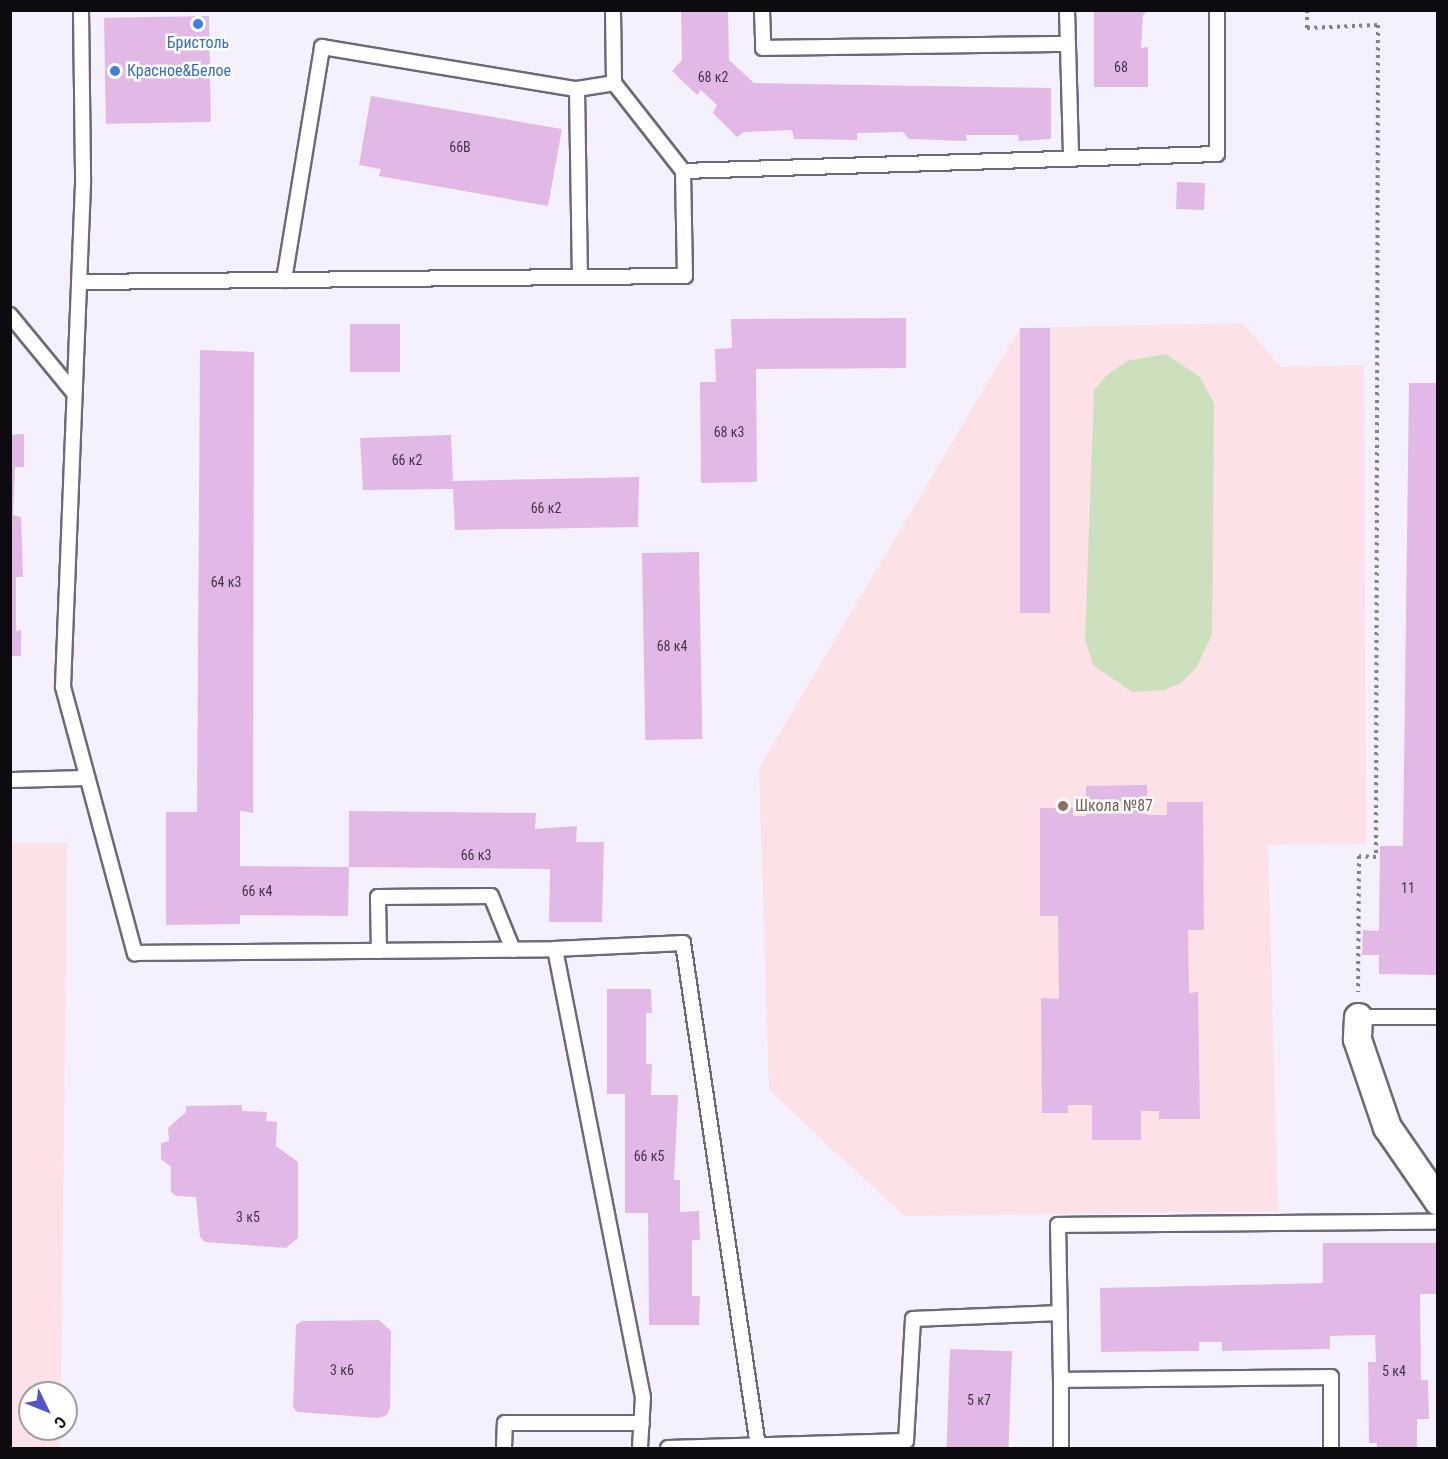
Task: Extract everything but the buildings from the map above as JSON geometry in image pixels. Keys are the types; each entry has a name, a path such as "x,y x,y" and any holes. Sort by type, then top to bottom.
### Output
{"street":[{"path":"1358,1017 1358,1039 1387,1127 1437,1200"}],"lane":[{"path":"81,10 83,184 63,687 135,953 513,950 683,943 758,1446"},
{"path":"79,282 580,275 685,276 683,171 614,83 613,10"},
{"path":"762,10 763,48 1068,44"},
{"path":"1067,10 1071,157"},
{"path":"683,171 1217,154 1217,10"},
{"path":"284,280 322,47 577,89 614,83"},
{"path":"577,89 580,275"},
{"path":"10,315 74,393"},
{"path":"10,780 87,778"},
{"path":"379,951 378,897 491,896 513,950"},
{"path":"555,949 643,1397 640,1449"},
{"path":"1358,1017 1437,1017"},
{"path":"1061,1449 1058,1225 1437,1222"},
{"path":"668,1449 906,1441 913,1319 1059,1313"},
{"path":"1061,1380 1331,1377 1331,1449"},
{"path":"504,1449 505,1423 642,1423"}],"path":[{"path":"1307,10 1307,28 1378,25 1376,857 1359,856 1358,1017"}],"shaded area":[{"name":"Школа №87","path":"1242,323 1281,367 1364,365 1366,844 1268,845 1278,1211 904,1216 769,1090 759,768 1020,328"},
{"path":"11,843 67,843 61,1381 18,1381 18,1441 60,1441 60,1448 11,1448"}],"green space":[{"path":"1166,354 1200,377 1214,403 1212,635 1196,668 1181,683 1165,690 1132,692 1093,665 1085,639 1094,390 1107,375 1127,361"}],"place":[{"name":"Бристоль","path":"198,24"},
{"name":"Красное&Белое","path":"115,71"},
{"name":"Школа №87","path":"1063,806"}]}
